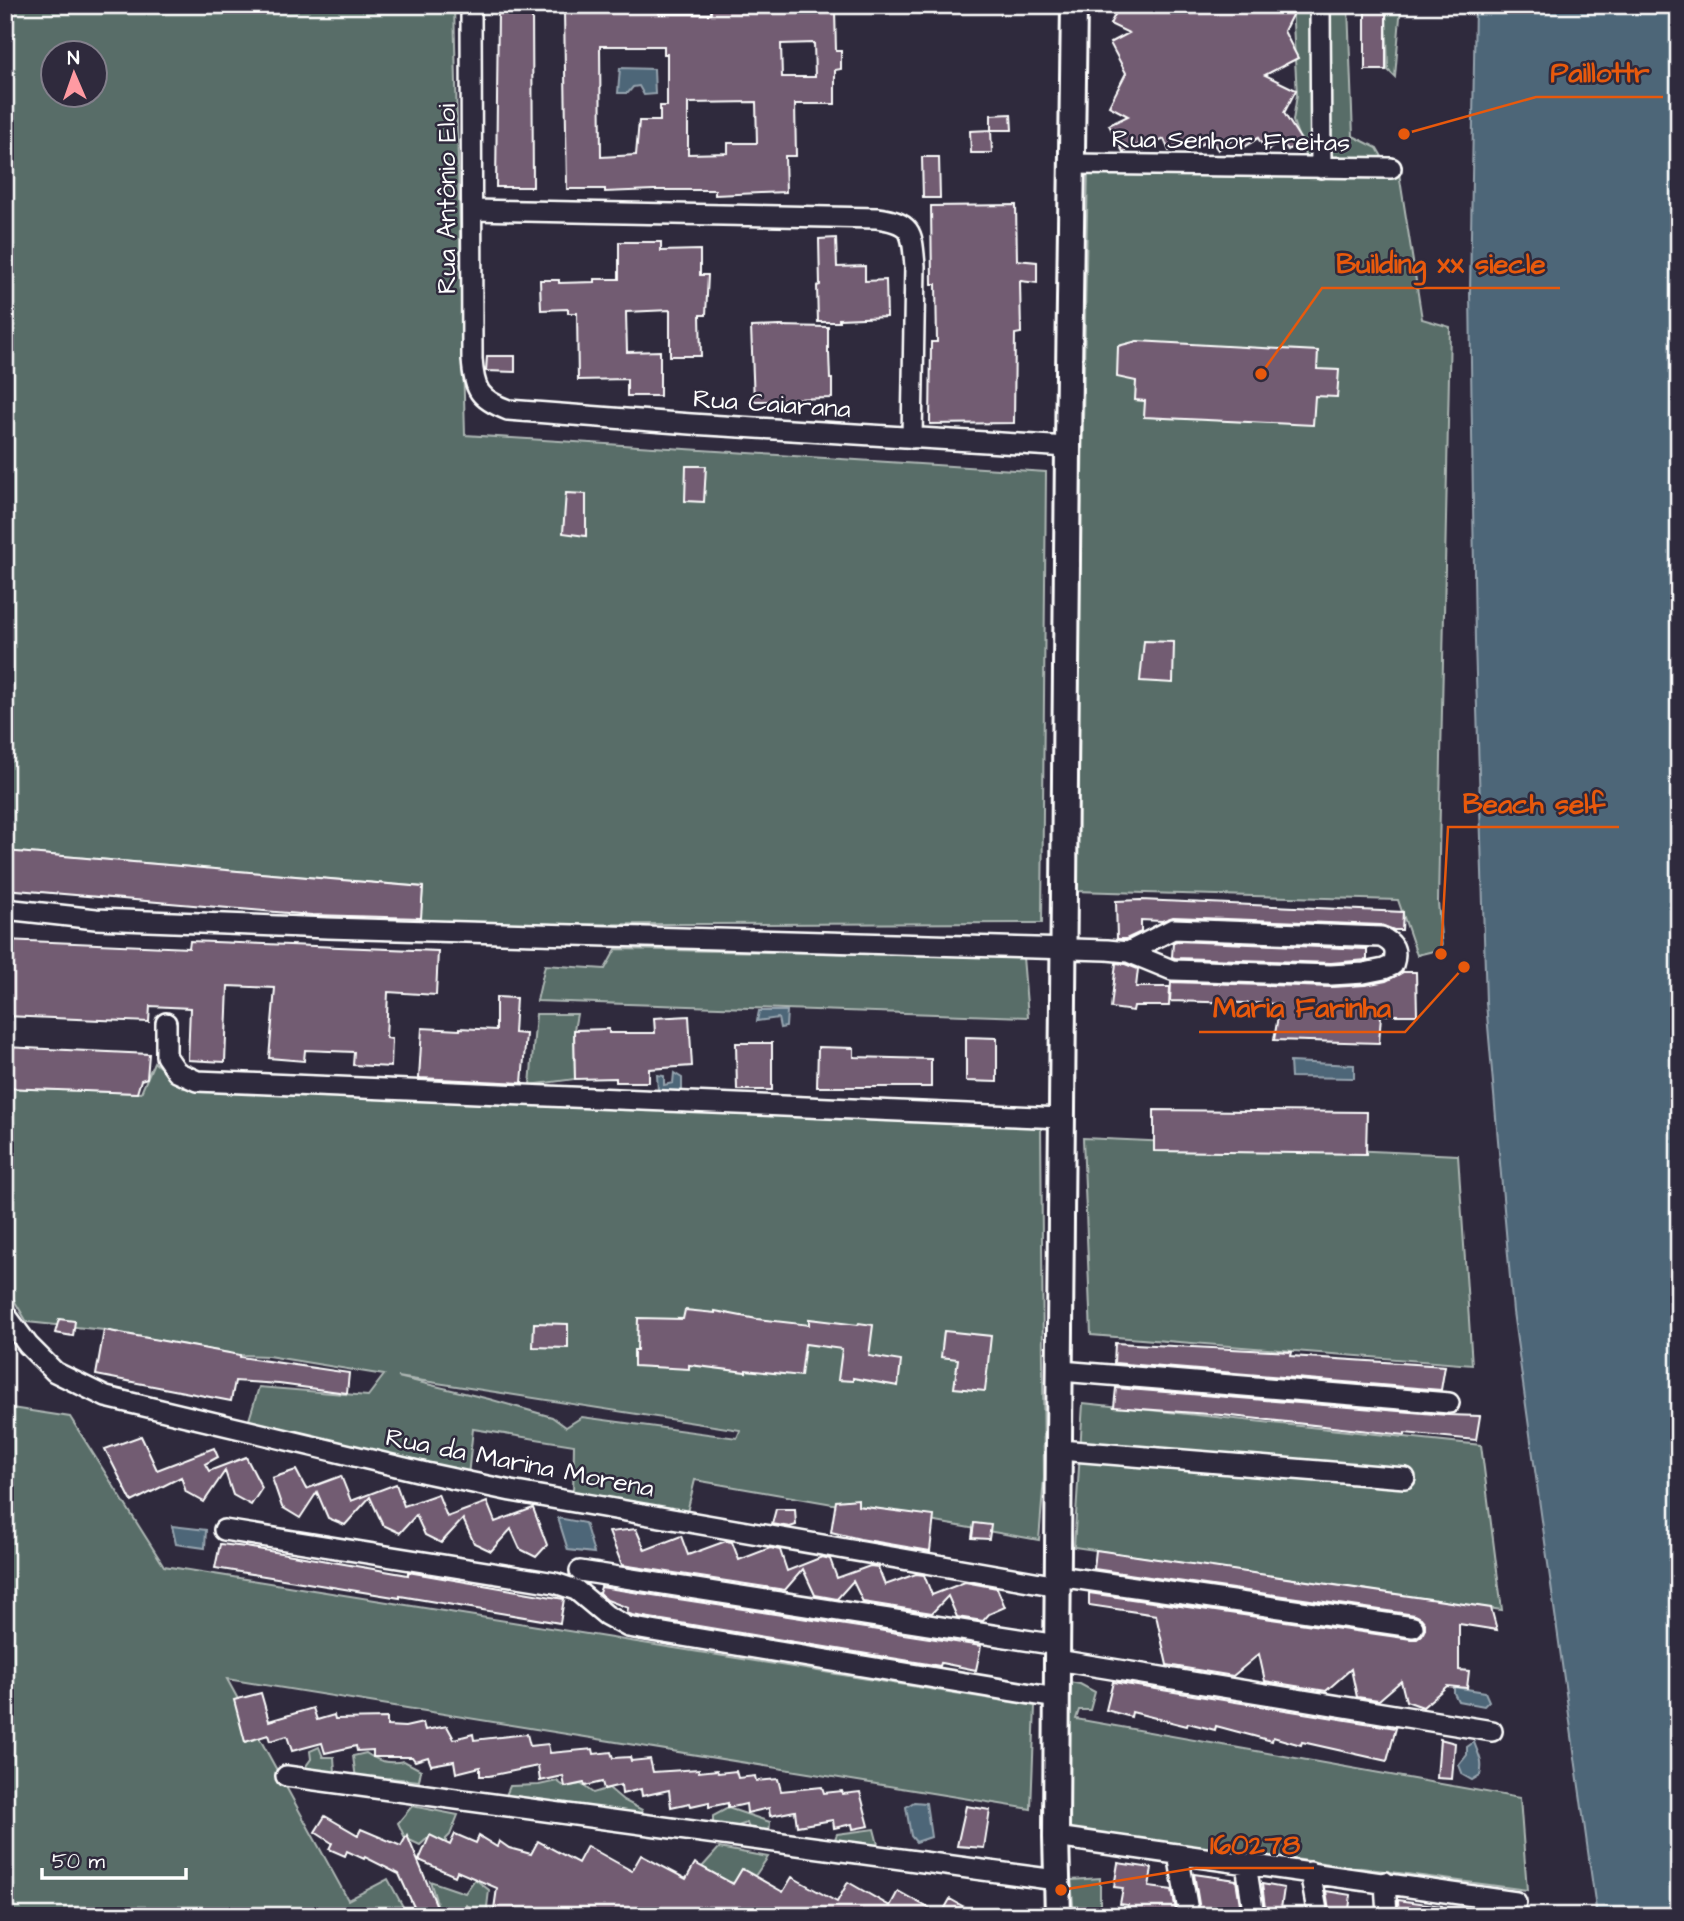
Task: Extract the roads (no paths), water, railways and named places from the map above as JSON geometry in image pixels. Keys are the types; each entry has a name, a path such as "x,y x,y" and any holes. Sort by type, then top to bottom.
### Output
{"main road":[{"path":"1058,1916 1056,1698 1074,5"}],"street":[{"name":"Rua Antônio Eloi","path":"471,5 472,359 473,377 480,392"},
{"path":"1320,5 1321,168"},
{"name":"Rua Senhor Freitas","path":"1071,164 1391,169"},
{"path":"473,210 896,220 906,227 912,241 915,266 912,438"},
{"name":"Rua Caiarana","path":"480,392 489,403 508,410 1068,447"},
{"path":"5,909 96,919 354,929 1107,950 1128,953 1172,970 1331,975 1384,970 1393,965 1395,957 1391,942 1381,937 1174,929 1128,953"},
{"path":"166,1023 166,1056 177,1072 197,1081 1062,1118"},
{"name":"Rua da Marina Morena","path":"5,1314 28,1345 55,1372 106,1397 426,1473 511,1491 1058,1581 1413,1627"},
{"path":"1061,1371 1449,1403"},
{"path":"1059,1450 1405,1478"},
{"path":"224,1530 555,1583 576,1590 606,1615 628,1627 1056,1698"},
{"path":"580,1570 1026,1640 1057,1652 1492,1731"},
{"path":"286,1776 1056,1880"},
{"path":"1056,1837 1516,1902"},
{"path":"1178,1854 1189,1916"},
{"path":"1246,1864 1254,1916"},
{"path":"1310,1872 1318,1916"},
{"path":"1385,1882 1387,1916"}],"water":[{"path":"1475,5 1679,5 1679,1916 1597,1916 1513,1312 1486,1003 1475,642 1470,292"},
{"path":"620,68 654,69 655,94 644,95 639,86 633,87 628,93 618,93"},
{"path":"759,1011 787,1011 786,1027 780,1028 778,1018 757,1021"},
{"path":"1290,1062 1354,1065 1354,1078 1291,1077"},
{"path":"674,1073 682,1078 682,1092 658,1091 657,1075 664,1076 664,1085 673,1083"},
{"path":"558,1518 585,1523 594,1553 568,1550"},
{"path":"172,1526 206,1530 205,1548 176,1544"},
{"path":"1454,1687 1485,1692 1489,1701 1484,1706 1458,1701"},
{"path":"1474,1742 1481,1766 1480,1775 1472,1780 1463,1775 1459,1765 1467,1755 1467,1747"},
{"path":"914,1802 926,1803 931,1837 916,1842 911,1836 906,1807"}],"place":[{"name":"Paillottr","path":"1404,134"},
{"name":"Building xx siecle","path":"1261,374"},
{"name":"Beach self","path":"1441,954"},
{"name":"Maria Farinha","path":"1464,967"},
{"name":"160278","path":"1061,1890"}]}
